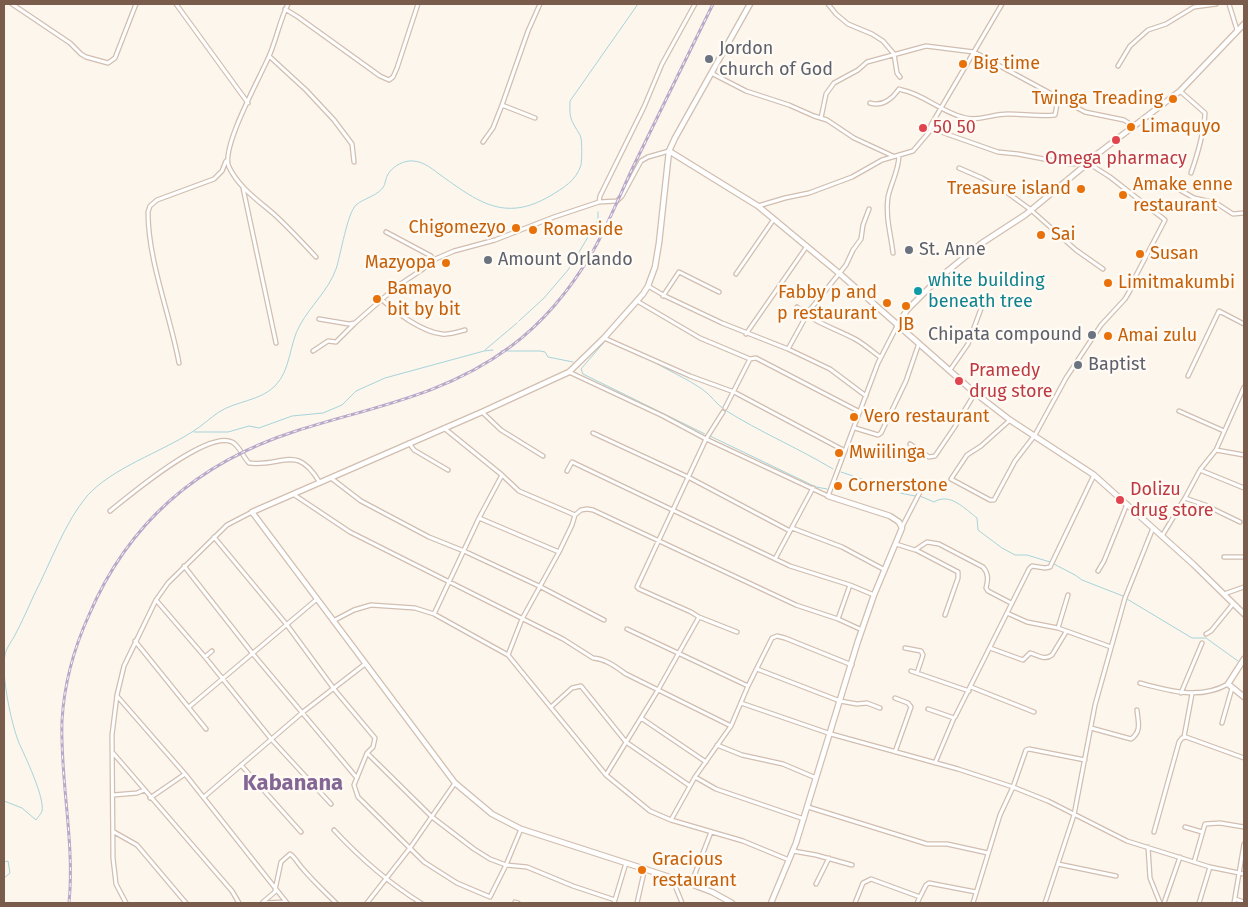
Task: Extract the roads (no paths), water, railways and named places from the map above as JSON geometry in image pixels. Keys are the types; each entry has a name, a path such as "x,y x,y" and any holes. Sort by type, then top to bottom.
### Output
{"street":[{"path":"12,4 70,43 86,57 108,63 115,58 136,4"},
{"path":"176,4 248,103"},
{"path":"179,363 174,334 156,268 148,208 157,200 214,179 222,171 232,139 269,56 279,23 288,4"},
{"path":"285,9 380,76 389,80 397,68 418,4"},
{"path":"483,142 493,128 528,31 540,4"},
{"path":"599,202 600,196 644,107 662,64 695,4"},
{"path":"126,903 116,884 113,858 112,735 117,695 124,666 156,600 168,582 227,525 252,512 569,372 604,338 648,286 655,267 659,243 670,151 675,138 712,70 750,4"},
{"path":"828,4 848,24 860,28 882,41 894,54 896,73 900,77"},
{"path":"758,206 809,193 852,177 882,160 912,151 930,131 931,125 1002,4"},
{"path":"1190,4 1194,7"},
{"path":"1118,66 1130,46 1148,30 1166,24 1194,7 1216,4"},
{"path":"1229,4 1237,30"},
{"path":"828,496 880,357 907,310 939,278 982,243 1031,210 1096,155 1180,91 1244,24"},
{"path":"821,118 826,94 834,83 858,70 866,62 926,46 974,52 1085,112 1124,120 1133,126"},
{"path":"269,56 306,90 334,120 352,144 354,162"},
{"path":"712,70 713,74 736,87 821,118 861,142 893,156"},
{"path":"870,103 878,105 885,103 900,89 917,95 941,109 969,119 1005,114 1053,116 1057,110 1058,98"},
{"path":"1180,91 1205,113 1205,124 1199,151 1191,173"},
{"path":"502,105 535,118"},
{"path":"931,125 944,133 998,152 1070,164 1088,163 1110,177 1165,220 1131,285 1132,287 1120,305 1101,325 1066,378 1035,435 1015,462 994,500 990,500 951,480 967,455 981,446 1010,420"},
{"path":"313,351 328,341 336,342 396,286 423,270 433,260 454,251 495,240 554,216 599,202 616,200 622,196 638,165 644,159 670,151 758,206 840,274 975,393 1010,420 1094,474 1244,614"},
{"path":"893,253 887,212 888,196 898,167 899,155"},
{"path":"226,161 233,175 243,188 276,216 316,257"},
{"path":"959,168 1005,191 1031,210 1076,250 1103,269"},
{"path":"243,188 276,343"},
{"path":"1180,190 1194,198 1216,203 1233,214 1244,213"},
{"path":"788,349 808,316 809,311 840,274 862,239 863,225 869,209"},
{"path":"736,274 774,219"},
{"path":"386,232 431,256 433,260"},
{"path":"746,334 806,246"},
{"path":"663,296 679,272 719,292"},
{"path":"648,286 663,296 746,334 788,349 830,369 866,396"},
{"path":"381,299 401,315 424,328 441,334 465,330"},
{"path":"637,301 700,338 750,359 756,358 860,412"},
{"path":"950,370 968,344 982,306"},
{"path":"797,307 808,316 831,329 855,339 880,357"},
{"path":"1188,376 1219,311 1244,324"},
{"path":"319,319 349,324 355,323"},
{"path":"604,338 690,376 734,392 845,451"},
{"path":"855,428 878,435 882,433 906,381 919,343"},
{"path":"725,408 750,359"},
{"path":"569,372 828,496 890,516 899,522 902,528"},
{"path":"1162,536 1200,470 1216,450 1244,387"},
{"path":"910,444 929,458 935,456 975,393"},
{"path":"1179,410 1224,432"},
{"path":"482,412 501,430 543,456"},
{"path":"722,412 706,439 637,587 699,617 737,632"},
{"path":"444,428 520,491 575,515"},
{"path":"593,433 688,477 791,529 842,547 885,570"},
{"path":"110,511 190,452 226,440 234,443 249,463 302,461 310,466 320,483"},
{"path":"408,443 414,450 448,470"},
{"path":"1216,450 1244,456"},
{"path":"567,471 572,462 796,568 850,585 874,595"},
{"path":"1200,470 1244,488"},
{"path":"935,763 954,718 1030,568 1035,566 1050,567 1094,474"},
{"path":"434,614 479,518 502,475"},
{"path":"331,478 361,501 429,538 464,551 539,586 604,620"},
{"path":"775,558 813,488"},
{"path":"771,903 794,851 874,595 902,528 921,490"},
{"path":"293,494 350,532 563,639 593,658 610,664 626,674 731,726"},
{"path":"1185,498 1205,505 1240,522"},
{"path":"1098,571 1128,504"},
{"path":"508,655 522,619 559,552 575,515 581,510 586,509 594,510 796,605 838,619 862,630"},
{"path":"252,512 455,784 492,814 521,829 672,877 712,892 732,903"},
{"path":"479,518 559,552"},
{"path":"1045,903 1074,815 1095,705 1129,585 1153,528"},
{"path":"214,538 287,625 334,689 375,738 373,747 367,753 354,785 358,797 424,862 457,883 490,897 521,829"},
{"path":"915,550 927,542 936,542 983,567 988,579 986,588 1012,603"},
{"path":"896,544 915,550 958,572 958,578 945,615"},
{"path":"1224,557 1244,557"},
{"path":"184,566 253,654 303,712 332,751 357,778"},
{"path":"838,619 850,585"},
{"path":"1224,594 1244,587"},
{"path":"1058,628 1068,595"},
{"path":"188,707 317,599"},
{"path":"156,600 272,740 331,804"},
{"path":"1206,634 1212,631 1233,604"},
{"path":"333,621 354,610 371,605 415,608 434,614 508,655 606,775 650,811 671,820 743,841 789,860"},
{"path":"1007,612 1027,622 1058,628 1112,647"},
{"path":"606,775 658,690 699,617"},
{"path":"627,629 748,686"},
{"path":"990,648 1023,660 1030,653 1048,658 1052,655 1066,632"},
{"path":"671,820 695,777 731,726 772,638 777,636 785,638 852,664"},
{"path":"135,642 206,728"},
{"path":"1181,693 1202,643"},
{"path":"905,648 921,651 923,655 917,673"},
{"path":"205,657 212,651"},
{"path":"1222,724 1230,686 1244,659"},
{"path":"204,797 303,712 365,664"},
{"path":"757,669 840,701 858,704 867,703 880,708"},
{"path":"911,670 1034,712"},
{"path":"1140,683 1192,694 1230,686"},
{"path":"550,707 572,688 581,686 626,742 690,786"},
{"path":"1230,686 1244,697"},
{"path":"1154,832 1179,742 1184,737 1192,694"},
{"path":"117,695 204,797 286,902"},
{"path":"895,698 908,703 911,707 895,752"},
{"path":"741,703 830,734 1013,787 1048,802 1114,836 1210,867 1244,874"},
{"path":"928,709 954,718"},
{"path":"1091,728 1131,739 1138,733 1137,710"},
{"path":"641,718 706,762"},
{"path":"1184,737 1244,758"},
{"path":"717,745 742,755 783,764 817,779"},
{"path":"973,903 1000,814 1028,749 1085,760"},
{"path":"112,753 232,891 240,903"},
{"path":"367,753 432,816 490,859 506,865 527,867 615,902 626,863"},
{"path":"242,765 301,832"},
{"path":"150,798 185,774"},
{"path":"695,777 716,789 804,819"},
{"path":"367,903 410,848 455,784"},
{"path":"113,795 137,793 144,790"},
{"path":"808,807 927,844 947,844 988,853"},
{"path":"1194,862 1205,824 1244,827"},
{"path":"1185,827 1202,832"},
{"path":"334,830 362,859 386,879 421,903"},
{"path":"114,832 137,845 186,903"},
{"path":"691,884 711,832"},
{"path":"1244,844 1234,901 1244,902"},
{"path":"1148,847 1150,878 1160,903"},
{"path":"794,851 852,864"},
{"path":"263,903 275,890 281,862 290,854 336,903"},
{"path":"816,884 829,858"},
{"path":"1164,903 1180,858"},
{"path":"1058,864 1116,876"},
{"path":"1199,903 1210,867"},
{"path":"637,903 645,868"},
{"path":"672,877 682,903"},
{"path":"855,903 864,883 871,879 920,897"},
{"path":"917,903 926,885 929,883 976,892"},
{"path":"263,903 286,902"}],"waterway":[{"path":"4,801 22,808 36,820 42,811 38,787 19,743 10,712 4,674 5,655 79,506 97,486 123,469 192,432 226,408 262,395 275,386 287,365 296,332 333,277 353,210 356,205 375,195 384,186 387,176 396,166 409,161 421,163 479,200 505,208 519,208 534,204 568,184 579,171 582,155 581,138 571,118 570,101 638,4"},
{"path":"519,321 544,298 568,270 593,229 598,219 598,212"},
{"path":"485,350 517,323"},
{"path":"606,340 581,369 583,374 705,434"},
{"path":"194,432 228,432 249,426 259,428 292,416 323,413 342,405 356,391 385,378 493,350"},
{"path":"501,351 540,351 545,352 548,357 573,362"},
{"path":"652,361 690,381 708,394 722,408 738,418 833,469"},
{"path":"710,436 816,487 827,489"},
{"path":"841,472 885,490 915,496"},
{"path":"920,496 934,502 946,499 957,503 977,518 978,530 1002,548 1015,555 1027,555 1050,562"},
{"path":"1054,564 1082,580 1123,596"},
{"path":"1127,599 1192,638 1206,638 1238,661"},
{"path":"4,862 8,861 10,873 4,878"}],"railway":[{"path":"69,903 69,834 62,744 65,693 74,653 89,615 105,581 125,551 146,524 171,499 198,478 228,460 261,444 296,431 433,389 485,364 534,327 566,291 593,251 713,4"}],"place":[{"name":"Jordon church of God","path":"709,59"},
{"name":"Big time","path":"963,64"},
{"name":"Twinga Treading","path":"1173,99"},
{"name":"Limaquyo","path":"1131,127"},
{"name":"50 50","path":"923,128"},
{"name":"Omega pharmacy","path":"1116,140"},
{"name":"Treasure island","path":"1081,189"},
{"name":"Amake enne restaurant","path":"1123,195"},
{"name":"Chigomezyo","path":"516,228"},
{"name":"Romaside","path":"533,230"},
{"name":"Sai","path":"1041,235"},
{"name":"St. Anne","path":"909,250"},
{"name":"Susan","path":"1140,254"},
{"name":"Amount Orlando","path":"488,260"},
{"name":"Mazyopa","path":"446,263"},
{"name":"Limitmakumbi","path":"1108,283"},
{"name":"white building beneath tree","path":"918,291"},
{"name":"Bamayo bit by bit","path":"377,299"},
{"name":"Fabby p and p restaurant","path":"887,303"},
{"name":"JB","path":"906,306"},
{"name":"Chipata compound","path":"1092,335"},
{"name":"Amai zulu","path":"1108,336"},
{"name":"Baptist","path":"1078,365"},
{"name":"Pramedy drug store","path":"959,381"},
{"name":"Vero restaurant","path":"854,417"},
{"name":"Mwiilinga","path":"839,453"},
{"name":"Cornerstone","path":"838,486"},
{"name":"Dolizu drug store","path":"1120,500"},
{"name":"Gracious restaurant","path":"642,870"}],"district":[{"name":"Kabanana","path":"293,784"}]}
